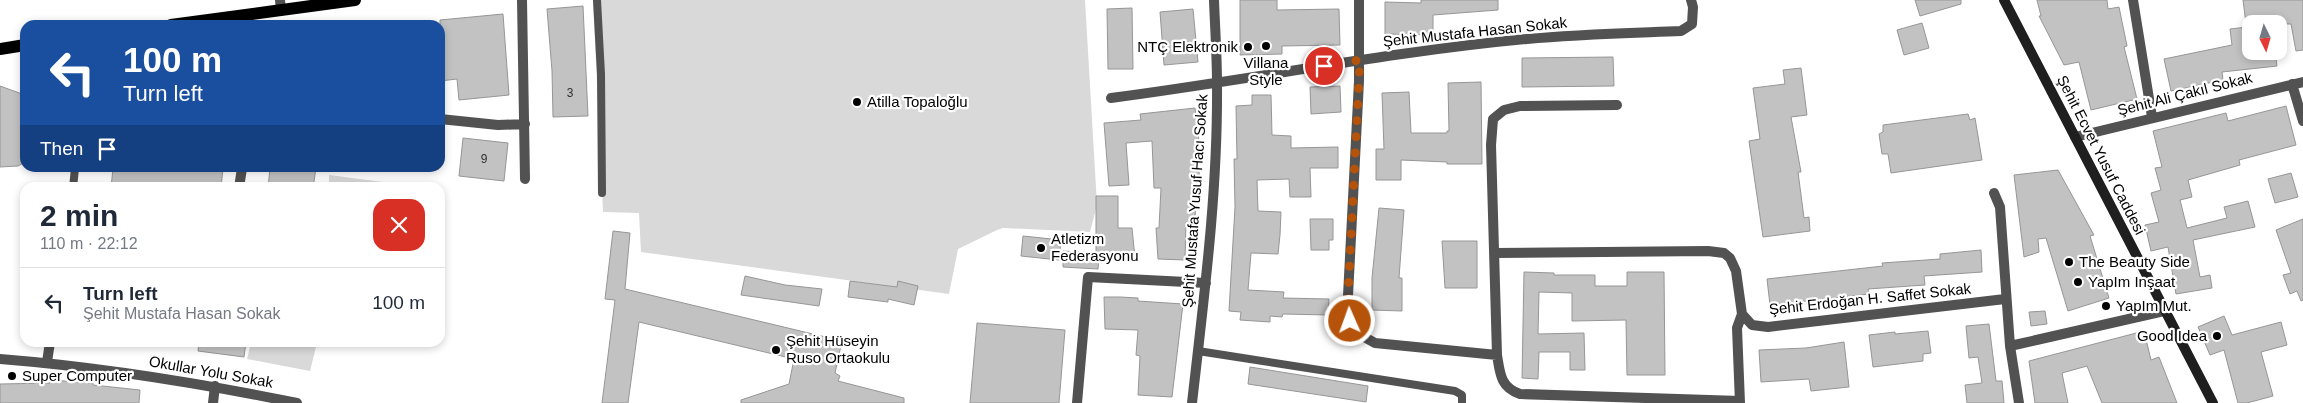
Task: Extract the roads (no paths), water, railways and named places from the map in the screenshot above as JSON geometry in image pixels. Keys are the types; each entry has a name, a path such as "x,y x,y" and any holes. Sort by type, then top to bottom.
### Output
{"main road":[{"path":"199,20 280,5 355,0"},
{"name":"Şehit Ecvet Yusuf Caddesi","path":"2004,0 2213,403"},
{"path":"0,49 20,46"}],"street":[{"path":"522,0 525,179"},
{"name":"Şehit Mustafa Yusuf Hacı Sokak","path":"1192,403 1206,283 1217,84 1214,0"},
{"path":"1358,0 1360,60 1348,296 1350,321 1353,330 1375,343 1497,355"},
{"name":"Şehit Mustafa Hasan Sokak","path":"1111,98 1217,84 1360,60 1528,39 1681,31 1692,24 1693,8 1691,0"},
{"path":"2133,0 2152,118"},
{"name":"Şehit Ali Çakıl Sokak","path":"2075,137 2303,82"},
{"path":"2292,84 2303,121"},
{"path":"1495,253 1717,251 1730,258 1734,264 1742,314 1738,328 1740,402 1520,394 1504,384 1497,355 1491,145 1493,119 1504,110 1520,106 1617,106"},
{"path":"445,120 498,125 525,124"},
{"path":"1994,193 2000,207 2010,346 2018,403"},
{"path":"1077,403 1088,277 1206,283"},
{"name":"Şehit Erdoğan H. Saffet Sokak","path":"1742,314 1752,325 1768,328 2006,299"},
{"path":"2010,346 2164,311"},
{"path":"47,362 49,347"},
{"name":"Okullar Yolu Sokak","path":"0,358 47,362 215,386 297,403"},
{"path":"214,403 215,386"}],"lane":[{"path":"597,0 601,74 602,193"},
{"path":"1198,351 1455,391 1462,395 1462,403"}],"place":[{"name":"Villana Style","path":"1266,46"},
{"name":"NTÇ Elektronik","path":"1248,47"},
{"name":"Atilla Topaloğlu","path":"857,102"},
{"name":"Atletizm Federasyonu","path":"1041,248"},
{"name":"The Beauty Side","path":"2069,262"},
{"name":"YapIm Inşaat","path":"2078,282"},
{"name":"YapIm Mut.","path":"2106,306"},
{"name":"Good Idea","path":"2217,336"},
{"name":"Şehit Hüseyin Ruso Ortaokulu","path":"776,350"},
{"name":"Super Computer","path":"12,376"}]}
